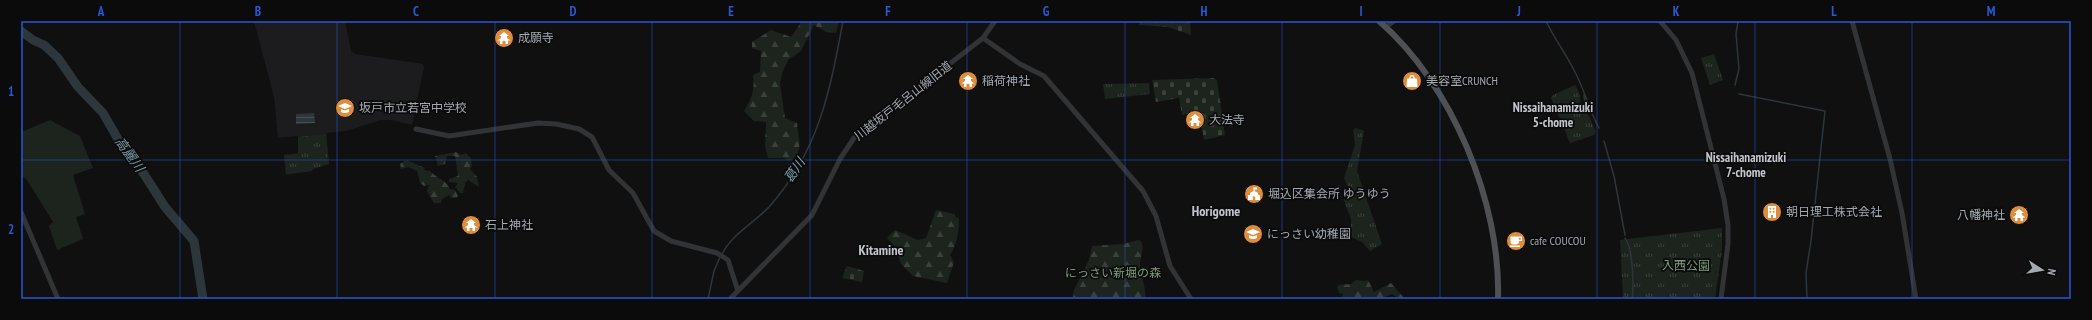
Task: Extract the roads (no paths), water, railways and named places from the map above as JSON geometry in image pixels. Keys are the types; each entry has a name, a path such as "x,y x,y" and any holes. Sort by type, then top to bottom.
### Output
{"main road":[{"path":"1379,21 1414,59 1430,82 1449,111 1467,148 1485,197 1492,225 1496,253 1498,299"}],"street":[{"name":"川越坂戸毛呂山線旧道","path":"730,299 812,215 840,159 854,138 983,38 995,21"},
{"path":"1386,27 1394,21"},
{"path":"1660,21 1676,40 1692,73 1724,199 1728,225 1728,244 1721,299"},
{"path":"1852,21 1890,159 1902,213 1916,299"},
{"path":"983,38 1020,64 1044,76 1143,191 1156,216 1170,266 1191,299"},
{"path":"416,130 449,136 538,122 579,129 592,137 609,170 633,193 654,231 671,241 719,254 728,260 738,291"},
{"path":"21,212 58,299"}],"waterway":[{"name":"葛川","path":"722,254 731,240 769,207 786,186 800,164 811,142 827,96 843,21"},
{"path":"1546,21 1582,86 1592,114 1599,128"},
{"path":"1735,85 1739,69 1736,34 1738,21"},
{"name":"高麗川","path":"21,31 33,40 44,45 58,58 78,87 103,113 122,146 144,174 165,207 194,241 203,299"},
{"path":"1739,94 1825,111 1811,241 1806,273 1807,299"},
{"path":"1584,95 1585,104 1589,109"},
{"path":"1604,141 1614,176 1625,235"},
{"path":"1625,238 1628,243 1631,258 1633,276 1632,299"},
{"name":"葛川","path":"708,299 714,271 720,257"}],"place":[{"name":"成願寺","path":"504,38"},
{"name":"稲荷神社","path":"968,81"},
{"name":"美容室CRUNCH","path":"1412,81"},
{"name":"坂戸市立若宮中学校","path":"345,108"},
{"name":"大法寺","path":"1195,120"},
{"name":"堀込区集会所 ゆうゆう","path":"1254,194"},
{"name":"朝日理工株式会社","path":"1772,212"},
{"name":"八幡神社","path":"2019,215"},
{"name":"石上神社","path":"471,225"},
{"name":"にっさい幼稚園","path":"1253,234"},
{"name":"cafe COUCOU","path":"1516,241"}],"district":[{"name":"Nissaihanamizuki 5-chome","path":"1553,114"},
{"name":"Nissaihanamizuki 7-chome","path":"1746,164"},
{"name":"Horigome","path":"1216,211"},
{"name":"Kitamine","path":"881,250"}],"park label":[{"name":"入西公園","path":"1686,266"},
{"name":"にっさい新堀の森","path":"1113,273"}]}
